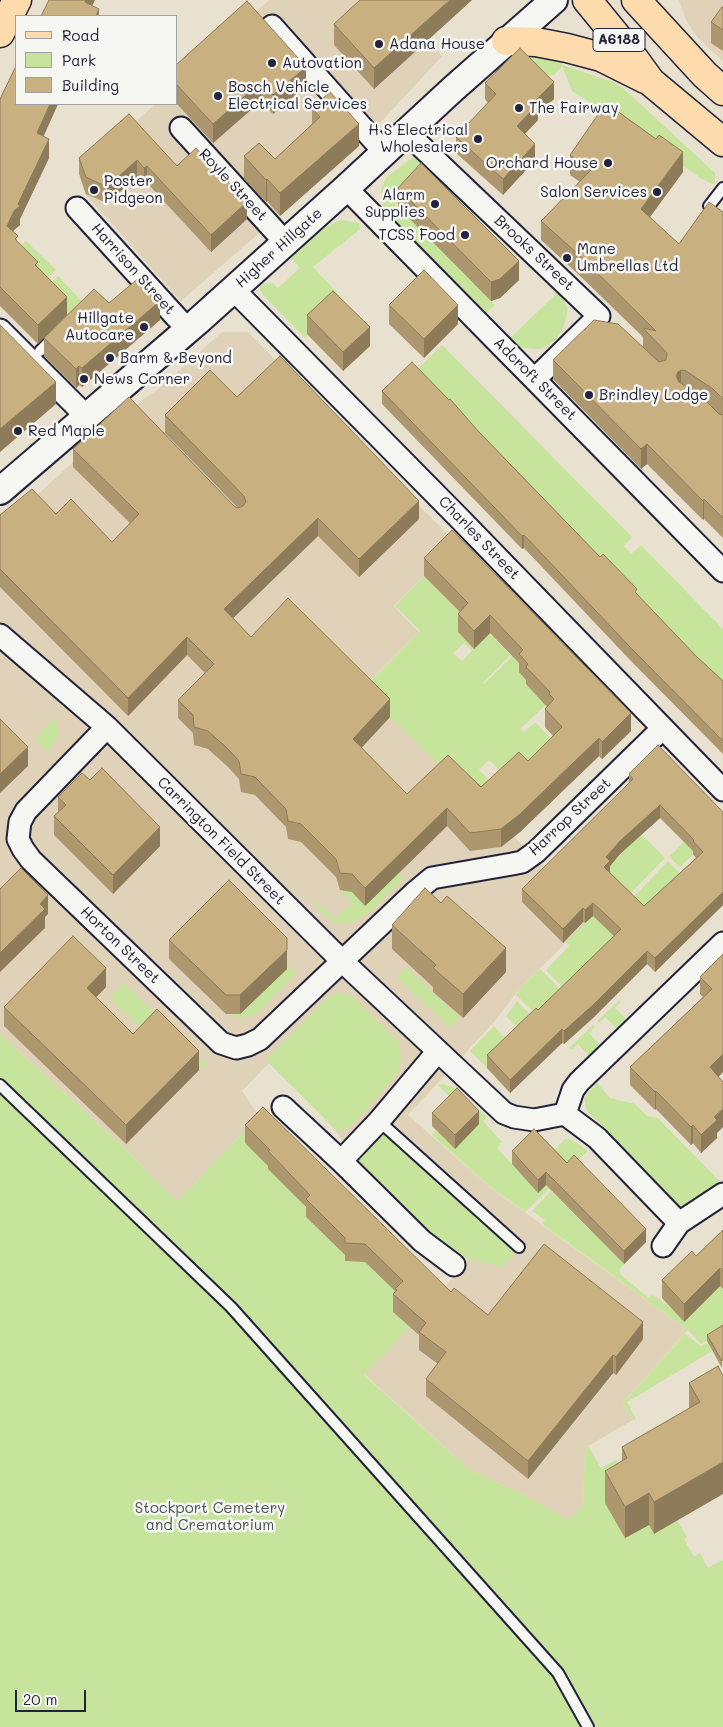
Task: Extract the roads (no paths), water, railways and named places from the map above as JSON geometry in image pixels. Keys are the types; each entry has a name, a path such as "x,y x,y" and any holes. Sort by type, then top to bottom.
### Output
{"main road":[{"path":"0,33 17,0"},
{"name":"A6188","path":"587,0 651,82 723,142"},
{"name":"A6188","path":"636,0 705,75 723,91"},
{"path":"657,0 660,27"},
{"path":"506,41 536,42 601,57 651,82"}],"street":[{"name":"Higher Hillgate","path":"0,491 87,417 120,395 233,289 385,153 506,41 554,0"},
{"path":"272,26 385,153"},
{"name":"Royle Street","path":"181,128 285,242"},
{"name":"Brooks Street","path":"406,133 602,318 535,379"},
{"name":"Adcroft Street","path":"346,188 723,571"},
{"name":"Harrison Street","path":"78,208 188,330"},
{"name":"Charles Street","path":"233,289 456,514 723,790"},
{"path":"0,330 87,417"},
{"name":"Carrington Field Street","path":"0,635 108,726 343,962 504,1112 514,1117 534,1120 566,1114"},
{"name":"Horton Street","path":"108,726 26,811 20,822 18,839 31,860 221,1043 236,1048 260,1039 343,962"},
{"name":"Harrop Street","path":"343,962 432,878 522,862 533,854 663,728"},
{"path":"678,1223 597,1138 566,1114 573,1090 579,1082 723,942"},
{"path":"340,1161 379,1121 438,1051"},
{"path":"283,1107 422,1241 454,1264"},
{"path":"663,1246 678,1223 723,1194"}],"lane":[{"path":"709,206 723,188"},
{"path":"40,351 60,331"},
{"path":"0,1085 231,1307 558,1673 588,1727"},
{"path":"379,1121 519,1247"}],"place":[{"name":"Adana House","path":"379,44"},
{"name":"Autovation","path":"272,63"},
{"name":"Bosch Vehicle Electrical Services","path":"218,96"},
{"name":"The Fairway","path":"519,108"},
{"name":"H S Electrical Wholesalers","path":"478,139"},
{"name":"Orchard House","path":"608,163"},
{"name":"Poster Pidgeon","path":"94,190"},
{"name":"Salon Services","path":"657,192"},
{"name":"Alarm Supplies","path":"435,204"},
{"name":"TCSS Food","path":"465,235"},
{"name":"Mane Umbrellas Ltd","path":"567,258"},
{"name":"Hillgate Autocare","path":"144,327"},
{"name":"Barm & Beyond","path":"110,358"},
{"name":"News Corner","path":"84,379"},
{"name":"Brindley Lodge","path":"589,395"},
{"name":"Red Maple","path":"18,431"}],"park label":[{"name":"Stockport Cemetery and Crematorium","path":"210,1516"}]}
